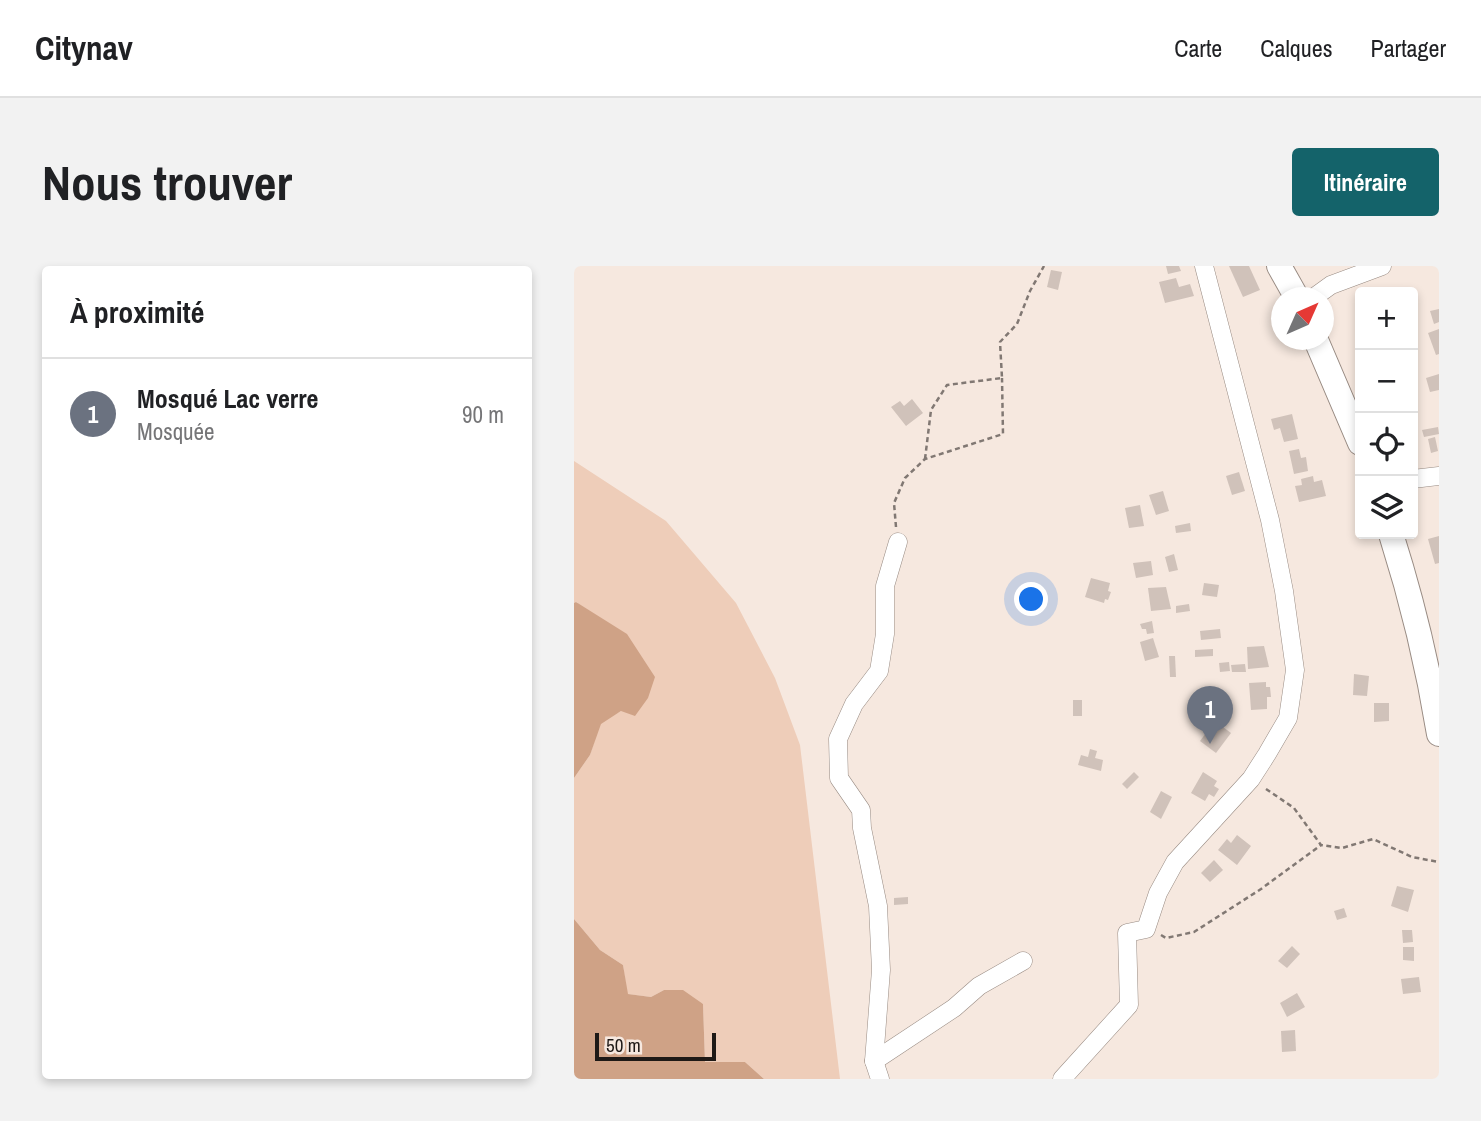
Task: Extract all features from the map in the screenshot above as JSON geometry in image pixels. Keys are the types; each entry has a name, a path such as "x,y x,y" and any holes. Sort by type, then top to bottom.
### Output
{"highway":[{"path":"1279,266 1291,287"},
{"path":"1320,350 1355,431"},
{"path":"1393,539 1436,695 1439,734"}],"street":[{"path":"1062,1079 1129,1005 1127,933 1146,929 1158,893 1175,862 1251,779 1288,718 1295,670 1284,591 1270,520 1204,266"},
{"path":"1328,287 1382,266"},
{"path":"1418,479 1439,476"},
{"path":"880,1079 874,1061 878,1024 880,922 862,828 862,810 839,778 838,739 855,704 879,671 885,634 885,586 898,542"},
{"path":"874,1061 933,1023 979,986 1023,961"}],"path":[{"path":"898,542 894,503 905,478 925,459 1003,434 1000,342 1017,324 1030,291 1044,266"},
{"path":"925,459 930,410 947,385 1002,378"},
{"path":"1251,779 1294,808 1321,845"},
{"path":"1146,929 1166,938 1194,932 1261,889 1321,845 1342,848 1373,839 1412,857 1439,862"}],"shaded area":[{"path":"574,461 666,521 736,603 775,678 800,745 840,1079 764,1079 745,1062 705,1063 703,1004 664,990 651,997 627,994 623,965 600,950 574,919 574,778 590,755 600,723 621,711 577,602 574,603"},
{"path":"574,603 627,634 655,677 648,698 635,716 621,711 601,724 590,755 574,778"},
{"path":"574,919 600,950 623,965 628,994 651,997 664,990 683,990 703,1004 705,1062 745,1062 764,1079 574,1079"}],"building":[{"path":"1166,266 1179,266 1181,271 1168,274"},
{"path":"1229,266 1249,266 1260,290 1243,297"},
{"path":"1051,270 1062,272 1058,290 1047,287"},
{"path":"1176,278 1179,287 1190,284 1194,296 1165,303 1159,282"},
{"path":"1439,309 1439,322 1434,324 1430,311"},
{"path":"1439,329 1439,354 1436,355 1428,333"},
{"path":"1439,374 1439,390 1430,392 1426,378"},
{"path":"912,399 923,413 906,426 891,407 900,401 904,406"},
{"path":"1292,414 1298,439 1284,442 1280,428 1274,430 1271,419"},
{"path":"1438,427 1439,434 1424,437 1422,430"},
{"path":"1435,437 1438,451 1431,453 1428,439"},
{"path":"1299,449 1301,458 1306,457 1308,471 1294,474 1289,451"},
{"path":"1239,472 1245,491 1232,495 1226,476"},
{"path":"1313,476 1314,482 1322,480 1326,496 1299,502 1295,486 1302,485 1301,479"},
{"path":"1163,491 1169,511 1156,515 1149,495"},
{"path":"1140,505 1144,526 1129,528 1125,508"},
{"path":"1190,523 1191,531 1176,533 1175,526"},
{"path":"1439,536 1439,563 1435,564 1428,539"},
{"path":"1174,554 1178,570 1169,572 1165,557"},
{"path":"1151,561 1153,575 1136,578 1133,563"},
{"path":"1091,578 1110,583 1108,591 1111,592 1104,603 1085,597"},
{"path":"1204,583 1219,585 1217,597 1202,595"},
{"path":"1166,587 1171,609 1151,611 1148,588"},
{"path":"1189,604 1190,611 1176,613 1176,606"},
{"path":"1152,621 1154,633 1147,634 1140,624"},
{"path":"1220,629 1221,638 1201,640 1200,631"},
{"path":"1153,638 1159,657 1145,661 1140,642"},
{"path":"1264,646 1269,667 1248,669 1247,647"},
{"path":"1213,649 1213,656 1195,657 1195,650"},
{"path":"1169,656 1175,656 1176,677 1170,677"},
{"path":"1229,662 1230,671 1220,672 1219,663"},
{"path":"1245,664 1246,672 1232,672 1231,665"},
{"path":"1354,674 1369,676 1367,696 1353,695"},
{"path":"1266,682 1266,687 1270,687 1271,697 1267,697 1267,709 1251,710 1249,683"},
{"path":"1073,700 1082,700 1082,716 1073,716"},
{"path":"1374,703 1389,703 1389,721 1374,722"},
{"path":"1215,721 1231,733 1216,753 1200,741"},
{"path":"1090,749 1097,751 1095,758 1103,760 1101,771 1078,765 1081,755 1088,757"},
{"path":"1134,772 1139,777 1127,789 1122,784"},
{"path":"1203,772 1217,781 1214,786 1219,789 1214,797 1209,794 1205,801 1191,793"},
{"path":"1161,791 1172,797 1161,819 1150,812"},
{"path":"1237,835 1251,846 1237,865 1218,850 1227,839 1231,843"},
{"path":"1214,860 1223,870 1210,882 1201,873"},
{"path":"1397,886 1414,890 1408,912 1391,906"},
{"path":"908,897 908,904 894,905 894,898"},
{"path":"1344,908 1347,917 1337,920 1334,911"},
{"path":"1402,930 1412,930 1413,942 1403,943"},
{"path":"1292,946 1300,954 1287,968 1278,961"},
{"path":"1403,947 1414,947 1414,961 1403,960"},
{"path":"1419,977 1421,992 1403,994 1401,979"},
{"path":"1297,993 1305,1007 1287,1017 1280,1003"},
{"path":"1295,1030 1296,1051 1282,1052 1281,1031"}],"place":[{"name":"Mosqué Lac verre","path":"1210,744"}]}
